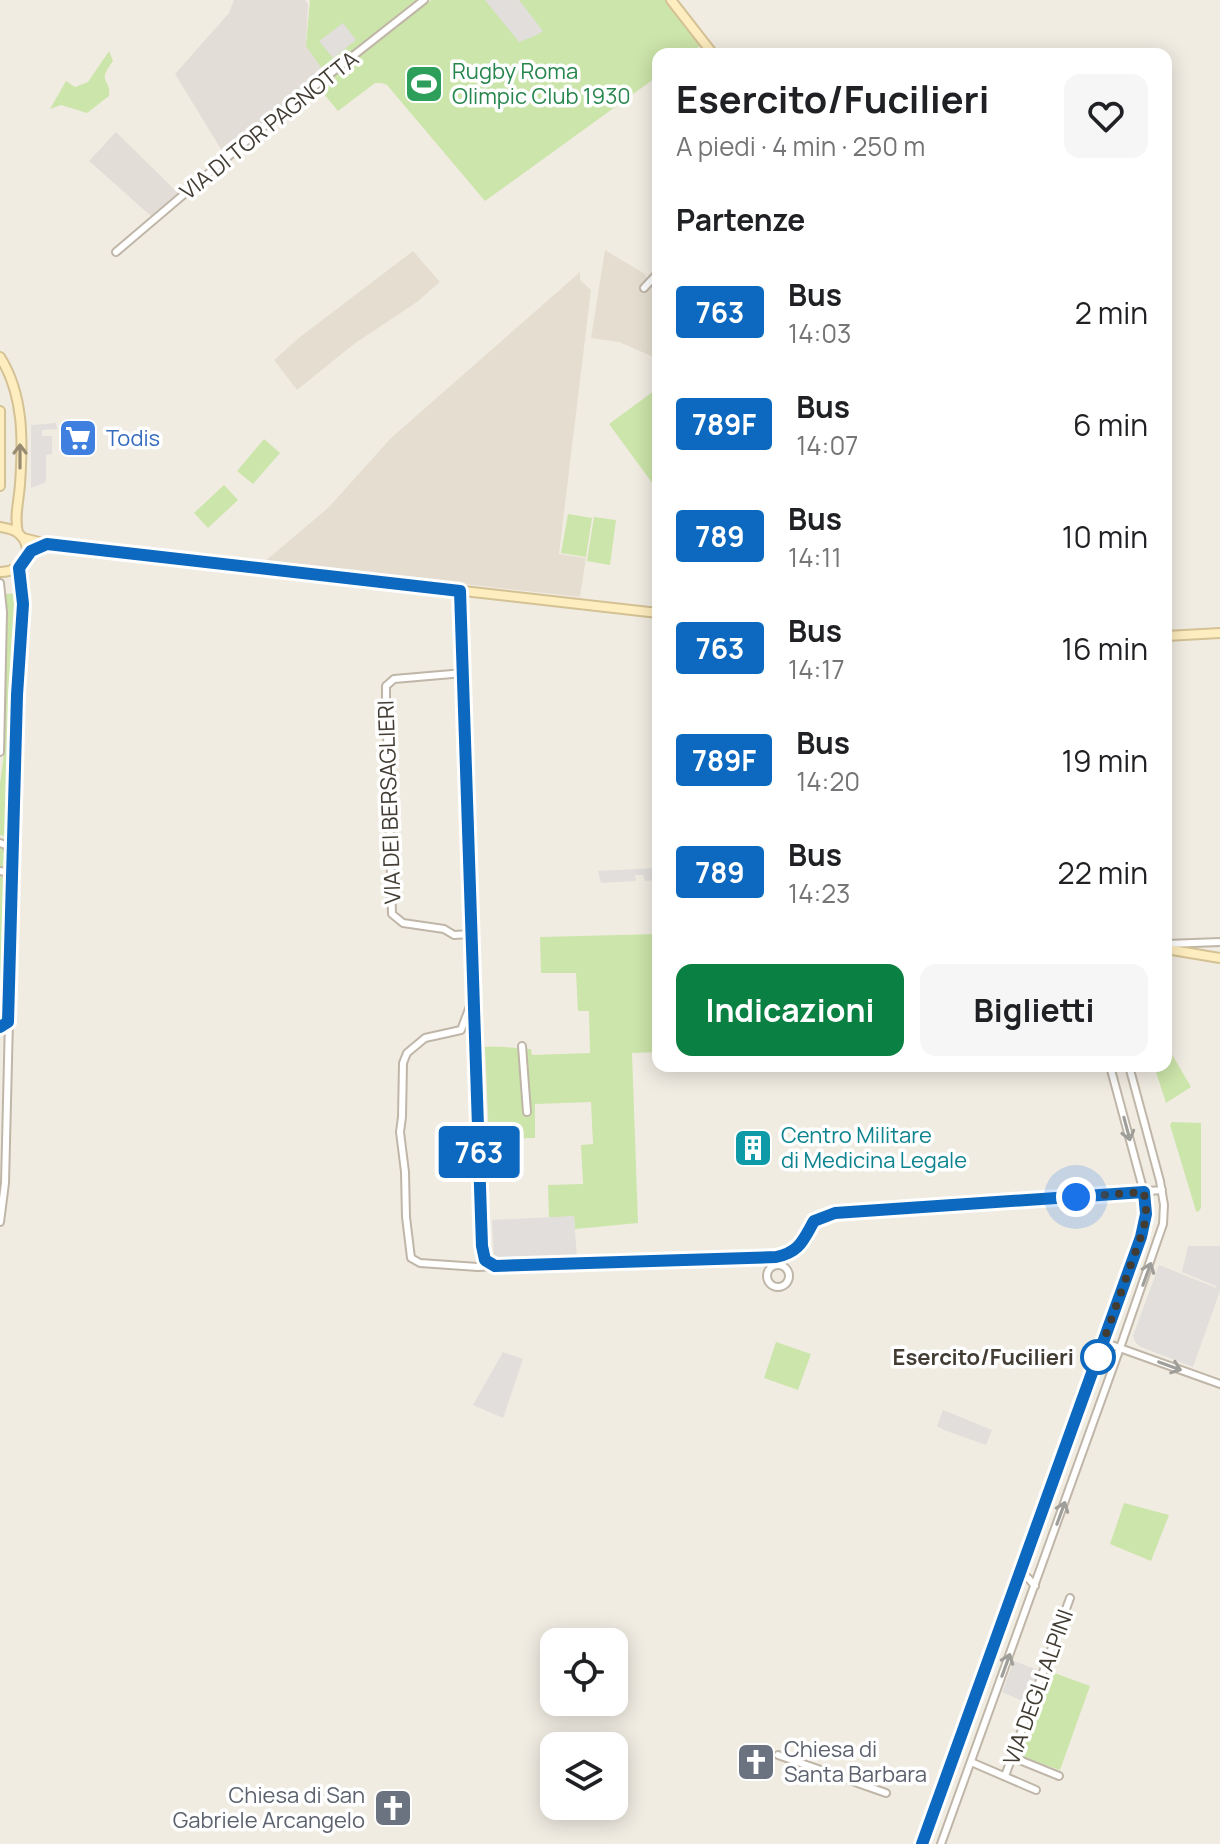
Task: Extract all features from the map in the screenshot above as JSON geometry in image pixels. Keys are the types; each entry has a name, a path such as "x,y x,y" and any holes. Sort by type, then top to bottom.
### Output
{"street":[{"name":"VIA DI TOR PAGNOTTA","path":"116,252 269,122 424,0"},
{"path":"671,0 708,48"},
{"path":"644,288 652,279"},
{"path":"0,357 15,387 19,405 20,482 15,517 26,547 26,556"},
{"path":"0,411 0,486"},
{"path":"0,527 47,544 652,612"},
{"path":"0,572 19,568 31,551 47,544"},
{"path":"0,1222 5,1183 8,1022 6,872 23,604 19,568"},
{"path":"0,583 3,612 0,752"},
{"path":"460,591 482,1246 485,1260 495,1266"},
{"path":"1172,636 1220,633"},
{"name":"VIA DEI BERSAGLIERI","path":"464,673 389,682 386,686 387,759 392,914 403,923 444,929 454,935 472,934"},
{"path":"0,843 9,850 6,872"},
{"path":"1172,946 1220,942"},
{"path":"1172,948 1220,958"},
{"path":"474,997 461,1030 425,1038 407,1053 403,1063 400,1132 406,1217 411,1258 420,1263 495,1266 776,1257 788,1254 802,1244 814,1221 835,1213 1162,1190"},
{"path":"0,1027 8,1022"},
{"path":"522,1046 527,1112"},
{"path":"923,1844 1144,1228 1144,1192 1112,1072"},
{"path":"941,1844 1162,1229 1162,1190 1131,1072"},
{"path":"1103,1342 1220,1384"},
{"path":"1086,1388 1103,1394"},
{"path":"1019,1574 1035,1586"},
{"name":"VIA DEGLI ALPINI","path":"1005,1776 1070,1598"},
{"path":"974,1700 991,1707"},
{"path":"778,1755 886,1793"},
{"path":"1012,1757 1059,1776"},
{"path":"971,1762 1036,1790"},
{"path":"933,1815 949,1821"}],"shaded area":[{"path":"234,0 305,0 308,4 306,45 325,73 224,154 175,74 229,13"},
{"path":"485,0 519,0 543,31 519,42"},
{"path":"343,23 356,40 333,58 319,41"},
{"path":"116,132 178,193 151,216 89,161"},
{"path":"605,250 645,274 647,279 642,286 645,290 651,289 652,282 652,356 619,342 591,338"},
{"path":"413,251 440,282 297,390 274,360"},
{"path":"580,272 580,280 591,290 559,554 586,558 580,597 264,562 328,508 391,438"},
{"path":"56,423 57,429 42,430 42,436 52,436 52,454 46,455 46,482 31,488 31,425"},
{"path":"652,868 652,880 645,881 643,875 635,875 636,881 601,883 598,871"},
{"path":"574,1216 577,1259 494,1261 492,1220"},
{"path":"1188,1246 1220,1246 1220,1291 1193,1367 1141,1347 1133,1336 1159,1265 1216,1288 1182,1272"},
{"path":"503,1352 523,1359 503,1418 473,1405"},
{"path":"943,1410 992,1430 986,1445 937,1426"},
{"path":"1014,1661 1038,1670 1027,1703 1002,1692"}],"green space":[{"path":"310,0 417,0 325,73 306,46"},
{"path":"431,0 665,0 700,46 652,48 652,80 485,201 387,85 375,83 338,111 319,88"},
{"path":"109,51 113,61 105,77 109,96 87,113 61,105 50,109 66,81 75,87 88,82"},
{"path":"652,392 652,483 609,424"},
{"path":"264,439 280,453 253,484 237,471"},
{"path":"224,485 238,500 208,528 194,513"},
{"path":"568,514 592,518 586,557 561,553"},
{"path":"594,517 616,520 610,565 587,561"},
{"path":"18,593 9,838 0,835 0,784 5,745 6,594"},
{"path":"0,846 5,853 4,921 7,926 5,1012 0,1022"},
{"path":"652,934 652,1052 632,1053 638,1223 575,1229 574,1216 549,1218 548,1185 583,1184 581,1145 593,1144 591,1102 535,1104 535,1138 489,1139 485,1047 531,1049 532,1055 590,1053 589,1011 578,1011 576,973 541,973 540,937"},
{"path":"1172,1054 1191,1087 1166,1103 1156,1072 1172,1072"},
{"path":"1172,1122 1201,1123 1201,1208 1198,1212 1170,1125"},
{"path":"776,1342 811,1354 798,1390 764,1378"},
{"path":"1124,1503 1169,1515 1151,1561 1110,1544"},
{"path":"1049,1671 1090,1686 1060,1770 1019,1756"}],"bus line":[{"name":"763","path":"0,1027 8,1022 17,695 23,604 19,568 31,551 47,544 460,591 482,1246 485,1260 495,1266 776,1257 788,1254 802,1244 814,1221 835,1213 1144,1192 1146,1214 1141,1237 922,1844"}],"place":[{"name":"Rugby Roma Olimpic Club 1930","path":"424,84"},
{"name":"Todis","path":"78,438"},
{"name":"Centro Militare di Medicina Legale","path":"753,1148"},
{"name":"Esercito/Fucilieri","path":"1098,1357"},
{"name":"Chiesa di Santa Barbara","path":"756,1762"},
{"name":"Chiesa di San Gabriele Arcangelo","path":"393,1808"}],"route":[{"path":"1076,1197 1144,1192 1146,1206 1143,1232 1095,1365 1098,1357"}]}
